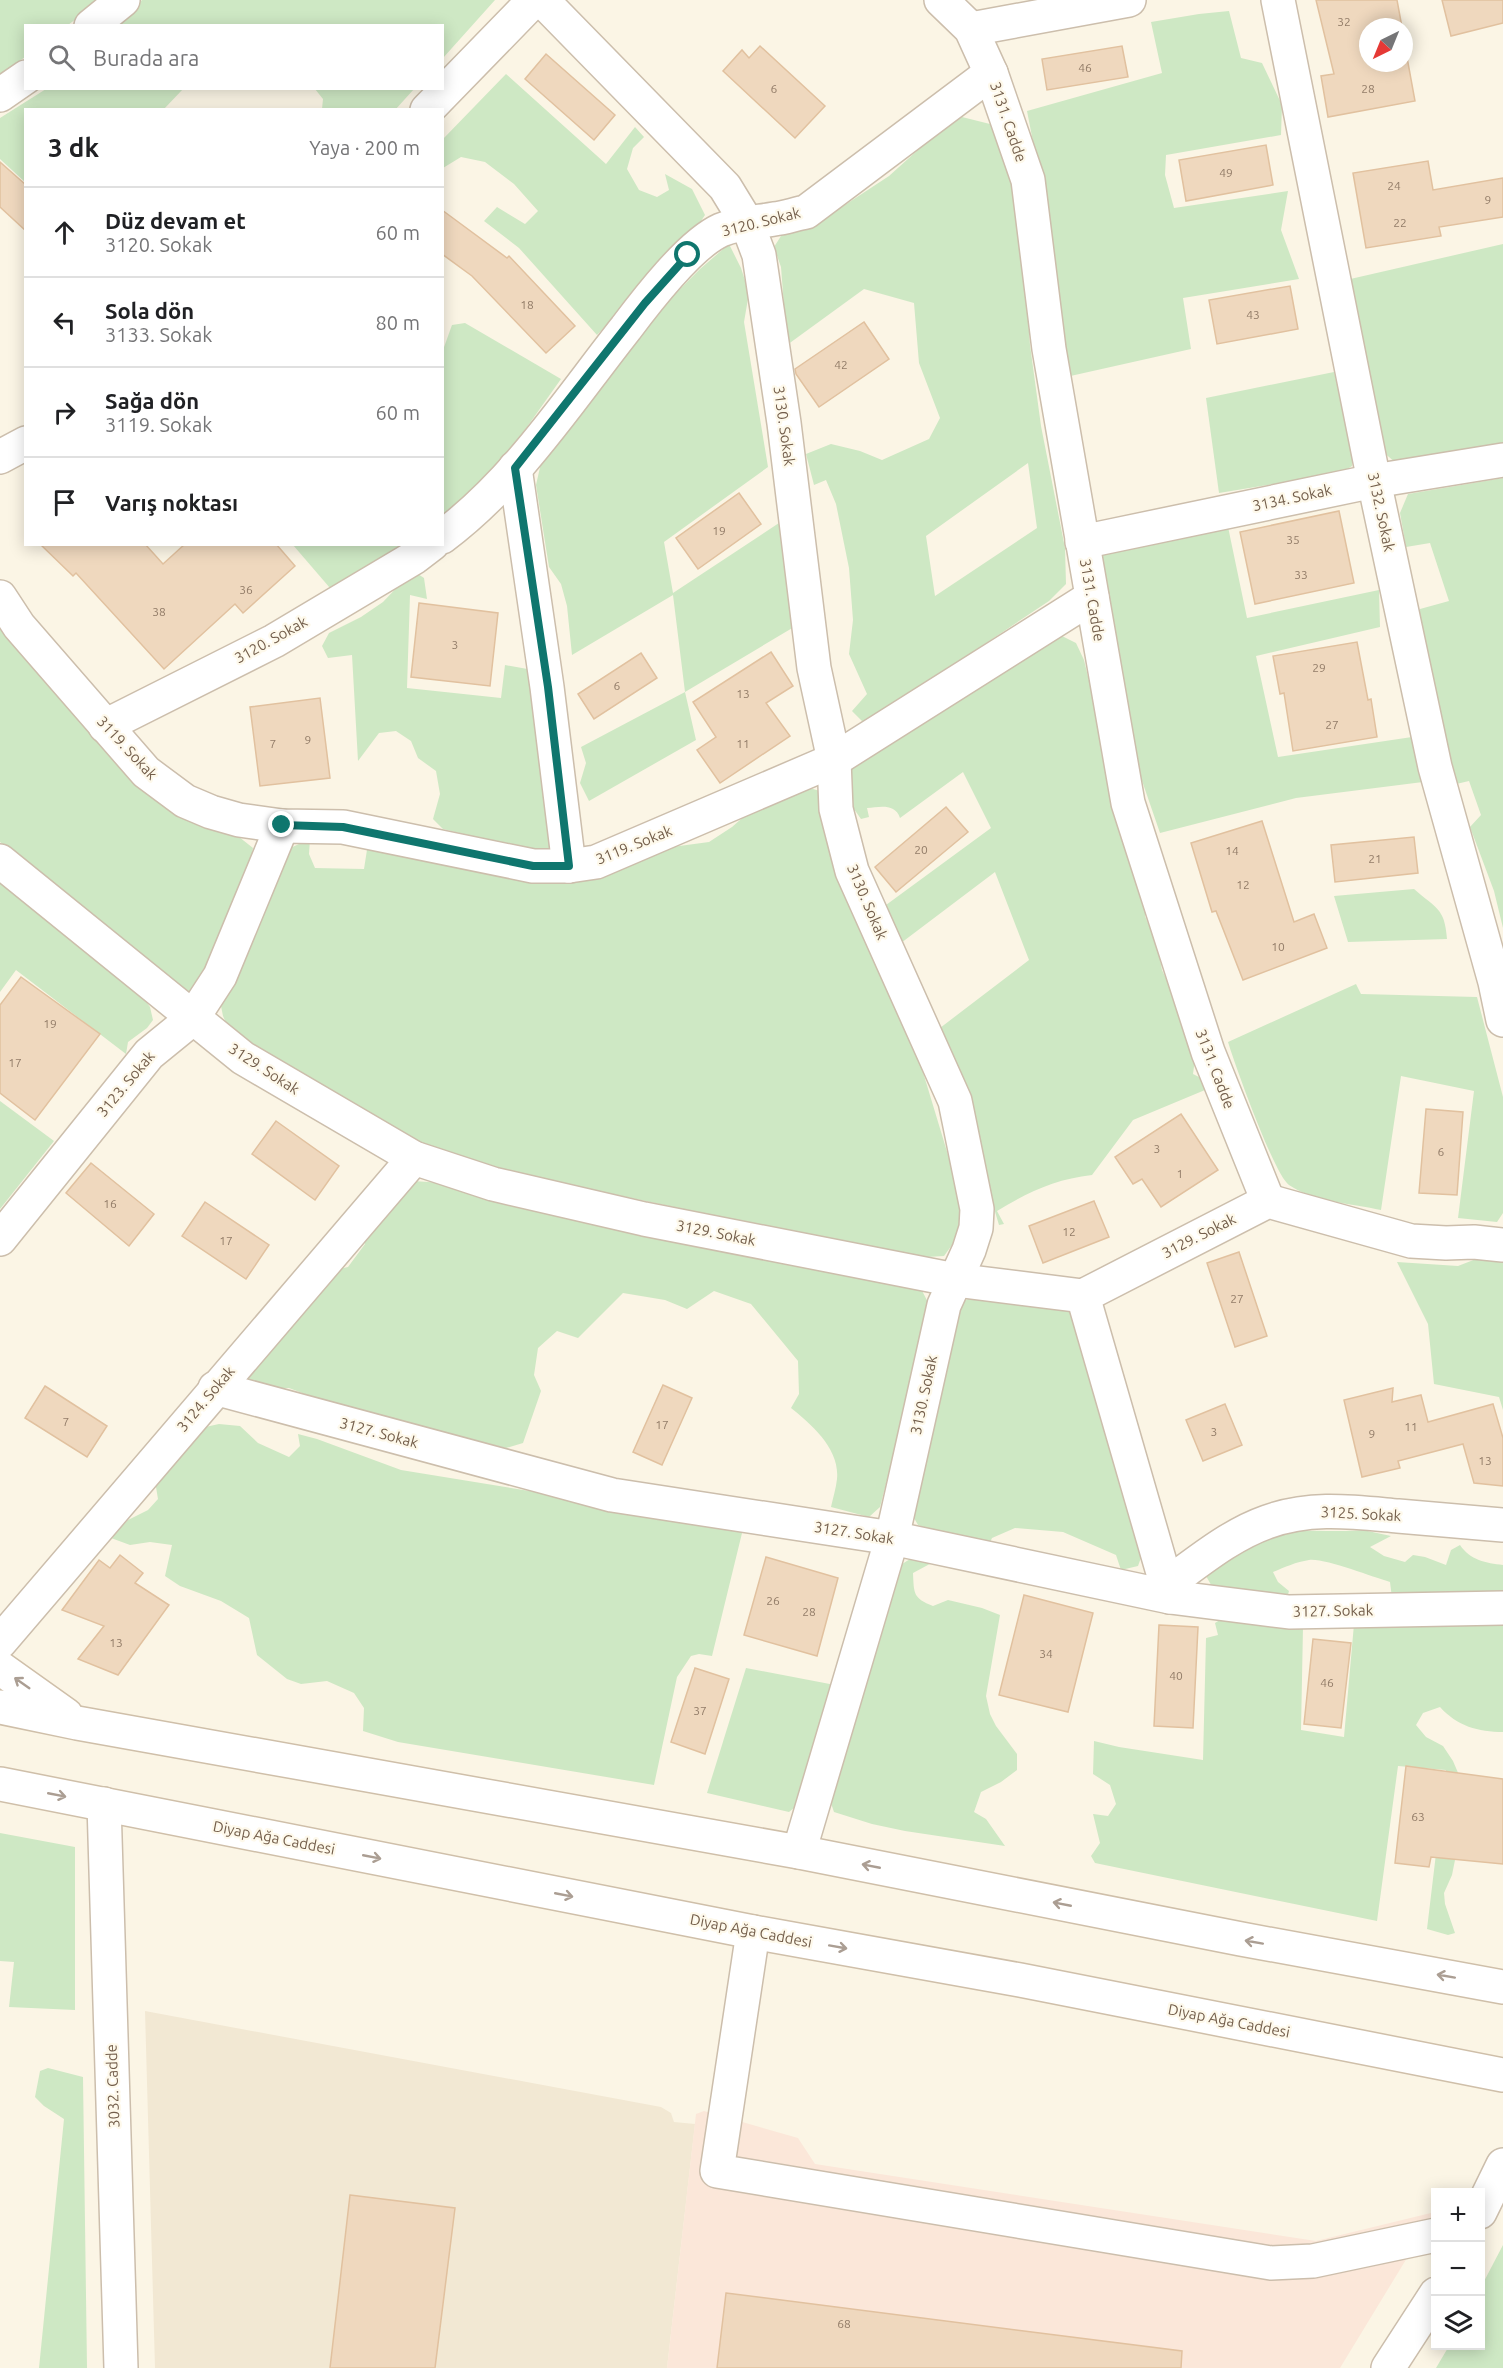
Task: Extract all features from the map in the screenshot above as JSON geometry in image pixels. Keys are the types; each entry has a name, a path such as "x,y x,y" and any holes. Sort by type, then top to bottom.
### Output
{"street":[{"path":"93,24 123,0"},
{"path":"429,108 534,0"},
{"name":"3130. Sokak","path":"542,0 725,187 747,223 759,255 784,423 814,668 834,760 836,809 852,871 955,1101 977,1209 976,1228 969,1250 944,1305 892,1539 799,1852"},
{"name":"3131. Cadde","path":"941,0 971,29 991,73 1028,180 1049,350 1128,803 1208,1052 1268,1201"},
{"path":"971,29 1129,0"},
{"name":"3132. Sokak","path":"1278,0 1374,481 1435,767 1495,982 1503,1020"},
{"name":"3120. Sokak","path":"444,535 467,518 502,484 645,303 688,255 720,230 806,212 991,73"},
{"path":"0,95 24,78"},
{"path":"0,457 24,443"},
{"name":"3134. Sokak","path":"1082,542 1374,481 1503,460"},
{"path":"515,468 548,687 569,866"},
{"name":"3120. Sokak","path":"105,726 274,641 415,557 429,546"},
{"name":"3119. Sokak","path":"0,597 19,626 146,772 185,801 239,820 282,825 343,827 533,866 569,866 596,862 834,760 1092,597"},
{"name":"3123. Sokak","path":"0,1239 149,1054 192,1018 220,976 282,825"},
{"name":"3129. Sokak","path":"0,861 243,1058 414,1158 493,1184 644,1219 955,1280 1083,1296 1268,1201"},
{"name":"3124. Sokak","path":"0,1642 414,1158"},
{"path":"1268,1201 1411,1241 1503,1245"},
{"path":"1083,1296 1168,1591"},
{"name":"3127. Sokak","path":"215,1388 612,1495 892,1539 1289,1612 1503,1608"},
{"name":"3125. Sokak","path":"1168,1591 1227,1542 1266,1522 1305,1512 1344,1511 1503,1525"},
{"path":"0,1668 77,1723"},
{"path":"0,1707 77,1723 799,1852 1241,1939 1503,1987"},
{"name":"Diyap Ağa Caddesi","path":"0,1784 753,1932 1020,1980 1503,2074"},
{"name":"3032. Cadde","path":"104,1804 122,2368"},
{"path":"753,1932 717,2171 1271,2263 1313,2261 1431,2236"},
{"path":"1485,2202 1503,2165"},
{"path":"1388,2368 1435,2296"}],"shaded area":[{"path":"145,2011 661,2107 671,2113 674,2122 695,2124 667,2368 155,2368"},
{"path":"704,2111 798,2138 815,2164 1316,2241 1431,2213 1431,2237 1407,2258 1340,2368 667,2368 696,2114"}],"green space":[{"path":"0,0 101,0 69,24 24,24 24,58 0,75"},
{"path":"142,0 495,0 444,57 444,24 118,24"},
{"path":"1229,11 1241,58 1262,63 1282,105 1281,135 1166,155 1165,175 1174,208 1288,191 1281,230 1299,279 1183,298 1191,349 1066,377 1044,198 1027,111 1162,73 1151,22"},
{"path":"506,74 606,164 635,127 644,137 633,148 627,169 639,190 657,197 669,190 665,174 692,189 705,215 695,230 597,335 519,248 484,221 497,207 525,224 538,211 514,184 485,162 461,157 444,167 444,138"},
{"path":"44,90 182,90 165,108 24,108 24,181 0,159 0,118"},
{"path":"316,90 413,90 397,108 322,108 323,99"},
{"path":"962,117 994,125 1017,176 1030,345 1041,426 1065,548 1066,584 1049,601 865,724 852,711 867,694 849,654 853,620 849,568 836,504 826,480 814,485 806,454 831,444 860,451 882,460 929,439 940,418 919,363 914,303 864,289 787,345 781,267 774,247 781,236 813,226 889,176 929,140","holes":["1028,463 1037,528 935,596 926,536"]},
{"path":"729,244 741,268 749,293 744,322 768,467 664,542 673,593 782,521 794,627 685,692 673,595 572,655 567,606 561,584 549,567 536,485 543,454 645,324 700,269"},
{"path":"1503,244 1503,448 1396,463 1382,451 1346,280"},
{"path":"465,323 561,379 498,468 444,517 444,347 452,325"},
{"path":"1334,372 1353,451 1352,466 1341,473 1219,493 1206,398"},
{"path":"1503,478 1503,928 1494,891 1470,827 1481,815 1469,781 1452,785 1416,619 1420,609 1449,601 1430,543 1406,547 1400,513 1408,494"},
{"path":"1227,522 1247,618 1379,590 1380,627 1256,656 1278,757 1412,737 1423,782 1296,798 1160,833 1139,772 1096,558 1112,544"},
{"path":"294,546 403,546 387,557 330,588"},
{"path":"418,574 424,578 427,599 410,595 407,688 501,698 505,665 533,670 551,852 538,852 443,829 433,819 440,794 436,771 418,758 411,741 396,731 379,733 358,761 352,655 328,658 322,646 329,633 361,617 383,602 403,581"},
{"path":"0,624 253,848 248,877 220,951 190,994 0,842"},
{"path":"1058,634 1076,643 1084,660 1095,706 1102,757 1125,819 1146,906 1145,916 1158,948 1162,970 1196,1052 1193,1074 1201,1078 1205,1090 1133,1120 1092,1175 1054,1183 1020,1198 997,1211 1004,1224 999,1225 940,1028 1029,960 995,872 901,943 886,905 991,828 963,772 900,818 895,810 882,807 867,808 869,817 861,819 849,802 849,772 854,762"},
{"path":"685,692 696,740 589,801 580,783 586,763 581,747"},
{"path":"800,785 823,792 913,1039 964,1208 957,1238 944,1256 927,1257 484,1167 413,1140 258,1050 228,1027 223,1016 221,1006 234,966 288,849 310,839 309,854 315,868 364,869 369,837 414,851 657,849 709,842 748,813"},
{"path":"0,879 134,986 150,1007 153,1020 147,1028 128,1042 126,1054 16,970 0,992"},
{"path":"1414,889 1438,909 1444,920 1447,939 1348,942 1334,896"},
{"path":"1356,984 1361,994 1477,997 1503,1097 1503,1213 1497,1222 1458,1218 1474,1091 1401,1076 1381,1210 1309,1195 1289,1185 1282,1177 1256,1118 1228,1042"},
{"path":"0,1101 54,1141 0,1209"},
{"path":"413,1181 443,1183 919,1285 931,1308 880,1507 869,1517 831,1507 837,1479 834,1458 816,1430 791,1408 799,1394 798,1361 751,1304 714,1291 687,1309 665,1300 623,1293 578,1338 557,1331 538,1348 534,1375 541,1391 523,1443 506,1448 334,1405 289,1388 258,1388 246,1382 330,1271 348,1267 365,1244 361,1235"},
{"path":"1498,1257 1503,1262 1503,1410 1499,1397 1434,1384 1428,1324 1397,1262 1458,1266 1476,1259"},
{"path":"968,1299 1049,1307 1073,1312 1143,1552 1138,1566 1121,1570 1116,1555 1063,1532 1015,1528 992,1538 987,1549 918,1525 910,1511 957,1306"},
{"path":"219,1424 240,1426 258,1443 289,1457 300,1446 298,1434 401,1470 743,1529 712,1656 699,1654 691,1656 677,1677 654,1785 398,1742 363,1731 364,1708 354,1693 327,1681 301,1684 287,1679 257,1655 249,1618 221,1601 180,1586 165,1576 172,1545 150,1542 130,1545 111,1538 128,1520 148,1510 158,1499 155,1481 201,1428"},
{"path":"1363,1530 1391,1536 1370,1547 1384,1556 1405,1562 1413,1555 1446,1565 1451,1550 1460,1545 1474,1557 1485,1562 1503,1565 1503,1597 1392,1598 1390,1582 1316,1560 1300,1562 1273,1572 1278,1582 1289,1591 1287,1598 1214,1590 1206,1576 1249,1545 1265,1537 1307,1531"},
{"path":"915,1556 939,1559 913,1573 914,1591 918,1598 933,1606 948,1600 1000,1615 986,1696 990,1714 996,1726 1017,1754 1017,1770 1001,1782 981,1792 974,1812 986,1819 1005,1846 872,1824 834,1812 829,1797 841,1772 853,1714 894,1569"},
{"path":"1223,1618 1303,1627 1301,1730 1344,1737 1354,1624 1503,1620 1503,1732 1468,1727 1440,1707 1423,1713 1416,1725 1426,1737 1443,1746 1459,1775 1457,1850 1452,1875 1444,1893 1445,1904 1455,1933 1448,1935 1427,1929 1446,1770 1398,1766 1377,1921 1095,1863 1091,1856 1100,1843 1093,1814 1108,1816 1116,1804 1110,1785 1093,1774 1094,1741 1203,1760 1206,1638 1218,1635 1215,1623"},
{"path":"746,1668 835,1685 800,1803 789,1812 707,1793"},
{"path":"0,1833 75,1847 75,2010 9,2007 14,1962 0,1961"},
{"path":"48,2068 83,2077 87,2368 39,2368 64,2119 35,2097 40,2071"},
{"path":"1503,2245 1503,2368 1436,2368 1447,2350 1485,2350 1485,2279"}],"building":[{"path":"1316,0 1397,0 1400,18 1359,18 1359,72 1410,72 1415,101 1328,117 1321,76 1334,74"},
{"path":"1442,0 1503,0 1503,23 1451,36"},
{"path":"760,46 825,106 795,138 723,71 742,50 749,58"},
{"path":"1122,46 1128,77 1047,90 1042,59"},
{"path":"546,54 615,115 594,140 525,79"},
{"path":"1266,145 1273,185 1186,201 1179,160"},
{"path":"1428,161 1433,190 1503,178 1503,217 1439,227 1441,236 1366,248 1353,173"},
{"path":"0,162 24,183 24,229 0,207"},
{"path":"444,211 507,258 509,256 575,326 546,353 472,276 444,255"},
{"path":"1290,286 1298,329 1217,344 1209,300"},
{"path":"864,322 889,359 819,407 796,374 795,369"},
{"path":"739,493 761,524 698,569 676,538"},
{"path":"1339,511 1354,583 1255,604 1240,532"},
{"path":"42,546 147,546 163,564 183,546 278,546 295,566 243,613 235,604 164,669 76,573 73,576"},
{"path":"419,603 498,613 490,686 411,677"},
{"path":"1357,642 1368,700 1371,699 1377,737 1293,751 1284,693 1280,694 1273,656"},
{"path":"771,652 793,686 766,703 790,736 720,783 697,750 716,737 693,702"},
{"path":"641,653 657,678 594,719 578,694"},
{"path":"320,698 330,778 260,786 250,707"},
{"path":"946,807 968,832 896,892 875,867"},
{"path":"1262,821 1294,922 1314,914 1327,948 1243,980 1216,911 1212,912 1191,843"},
{"path":"1414,837 1418,873 1335,882 1331,845"},
{"path":"21,977 100,1034 35,1120 0,1093 0,1005"},
{"path":"1426,1109 1463,1112 1457,1195 1419,1193"},
{"path":"1181,1114 1218,1170 1161,1207 1142,1179 1133,1184 1115,1157"},
{"path":"276,1121 339,1166 315,1200 252,1154"},
{"path":"91,1163 154,1214 129,1246 66,1193"},
{"path":"1094,1201 1109,1237 1043,1263 1029,1226"},
{"path":"205,1202 269,1245 246,1279 182,1236"},
{"path":"1239,1252 1267,1336 1235,1347 1207,1263"},
{"path":"663,1385 692,1398 662,1465 633,1452"},
{"path":"45,1386 107,1426 87,1457 25,1418"},
{"path":"1393,1388 1392,1402 1421,1395 1428,1422 1493,1404 1503,1438 1503,1486 1474,1483 1463,1444 1398,1461 1400,1468 1362,1477 1344,1400"},
{"path":"1225,1404 1242,1445 1203,1461 1186,1420"},
{"path":"120,1555 143,1573 135,1583 169,1605 118,1675 78,1659 104,1626 62,1610 99,1560 110,1568"},
{"path":"766,1557 838,1578 817,1656 744,1635"},
{"path":"1024,1595 1093,1613 1068,1712 999,1695"},
{"path":"1159,1625 1198,1627 1193,1728 1154,1726"},
{"path":"1313,1639 1351,1643 1341,1728 1304,1724"},
{"path":"695,1668 729,1679 705,1754 671,1742"},
{"path":"1406,1766 1503,1779 1503,1864 1431,1857 1429,1867 1395,1863"},
{"path":"350,2195 455,2208 435,2368 330,2368"},
{"path":"726,2293 1182,2351 1181,2368 717,2368"}],"route":[{"path":"282,825 343,827 533,866 569,866 548,687 515,468 645,303 688,255"}]}
